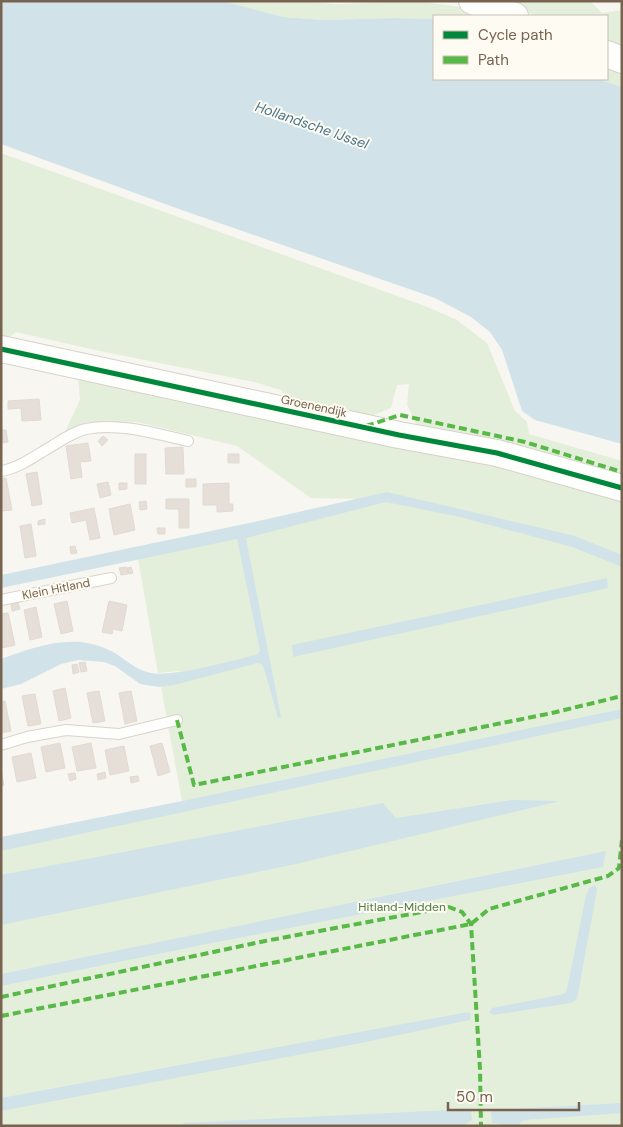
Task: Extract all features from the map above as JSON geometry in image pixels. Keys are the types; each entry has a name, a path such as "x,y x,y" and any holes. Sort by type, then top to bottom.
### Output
{"street":[{"path":"472,1 512,15"},
{"path":"608,54 622,60"},
{"name":"Groenendijk","path":"1,349 399,435 497,453 622,488"}],"lane":[{"path":"1,471 8,470 85,429 143,430 188,441"},
{"name":"Klein Hitland","path":"1,600 111,578"},
{"path":"1,745 27,737 66,730 119,734 177,720"}],"green space":[{"path":"223,1 294,1 336,4 417,1 461,7 487,15 433,15 433,19 324,20 283,17"},
{"path":"497,1 571,1 573,3 575,1 590,1 602,13 622,10 622,51 608,46 608,15 534,15"},
{"path":"608,64 622,69 622,87 601,80 608,80"},
{"path":"1,153 425,306 457,320 487,343 515,411 527,422 529,434 622,461 622,482 432,433 416,424 407,405 409,384 397,385 391,408 366,418 286,396 281,390 254,382 16,332 3,342 1,341"},
{"name":"Hitland-Midden","path":"78,376 622,492 622,1126 1,1126 1,845 208,796 182,801 161,687 183,682 180,671 158,673 138,559 387,492 358,499 311,498 237,446 137,422 84,425 65,432 80,400"}],"water":[{"name":"Hollandsche IJssel","path":"1,1 223,1 283,17 324,20 433,19 433,80 601,80 622,87 622,444 535,420 522,411 502,350 490,332 471,317 435,298 176,208 1,144"},
{"path":"387,492 575,536 622,555 622,567 572,547 460,517 386,502 246,538 281,717 278,718 263,665 258,663 174,685 159,687 140,684 115,666 104,662 78,660 61,664 21,684 1,689 1,659 56,643 84,642 97,645 111,651 140,669 162,674 188,671 218,664 256,655 260,651 237,539 1,588 1,575"},
{"path":"607,578 608,588 293,657 292,645"},
{"path":"622,709 622,718 1,851 1,837"},
{"path":"511,800 560,801 296,864 1,925 1,875 383,803 396,818"},
{"path":"606,851 603,867 1,986 1,974"},
{"path":"595,885 597,890 577,999 571,1003 493,1015 489,1012 492,1008 564,994 567,989 586,895 589,888"},
{"path":"468,1012 471,1014 470,1020 356,1044 1,1111 1,1098"},
{"path":"622,1103 622,1113 525,1120 518,1126 492,1123 491,1111 493,1110"},
{"path":"471,1109 472,1120 464,1125 182,1126 184,1123"}],"building":[{"path":"39,399 41,420 22,421 21,408 8,409 8,401"},
{"path":"1,430 6,430 8,442 1,443"},
{"path":"103,436 108,440 102,446 98,441"},
{"path":"88,443 91,461 80,462 82,477 71,479 66,446"},
{"path":"183,447 184,474 166,474 165,448"},
{"path":"135,454 146,454 146,484 135,484"},
{"path":"228,454 239,454 239,463 228,463"},
{"path":"37,472 42,504 32,506 26,474"},
{"path":"6,478 12,510 1,511 1,479"},
{"path":"186,479 196,479 196,487 186,487"},
{"path":"108,482 111,495 100,498 97,484"},
{"path":"119,483 127,483 127,489 119,490"},
{"path":"229,483 229,504 233,504 233,511 217,512 217,505 203,505 203,484"},
{"path":"166,499 189,499 189,528 179,528 179,509 166,509"},
{"path":"146,501 147,509 140,510 139,502"},
{"path":"130,504 135,530 114,535 109,509"},
{"path":"94,508 100,538 90,540 86,520 72,523 70,513"},
{"path":"45,519 45,524 38,525 38,521"},
{"path":"31,524 36,556 25,558 20,526"},
{"path":"157,528 165,528 165,534 158,534"},
{"path":"75,546 77,553 71,554 70,547"},
{"path":"127,567 128,574 121,575 119,568"},
{"path":"131,567 133,573 129,574 128,568"},
{"path":"67,601 73,631 61,634 54,604"},
{"path":"109,601 127,605 122,631 113,629 112,634 102,632"},
{"path":"18,603 20,609 12,611 11,605"},
{"path":"36,607 42,637 30,640 24,610"},
{"path":"8,613 15,645 2,648 1,614"},
{"path":"85,662 87,671 81,672 79,663"},
{"path":"77,664 79,672 73,674 72,665"},
{"path":"65,688 71,718 59,721 53,691"},
{"path":"99,691 105,721 93,723 87,693"},
{"path":"131,691 137,721 125,724 119,693"},
{"path":"35,694 41,724 28,726 22,696"},
{"path":"5,701 11,731 1,733 1,702"},
{"path":"60,743 65,768 46,772 41,747"},
{"path":"91,743 96,768 77,771 72,747"},
{"path":"162,743 170,772 158,776 150,746"},
{"path":"124,746 129,771 110,775 105,750"},
{"path":"31,753 36,778 17,782 12,757"},
{"path":"1,770 4,785 1,786"},
{"path":"105,772 106,778 98,780 97,774"},
{"path":"75,773 76,779 70,781 68,774"},
{"path":"138,776 139,781 131,783 130,777"}],"marked path":[{"path":"366,426 400,415 525,442 622,472"},
{"path":"177,720 194,785 552,713 622,696"},
{"path":"1,1016 471,924 489,909 608,876 619,868 622,840"},
{"path":"1,997 265,941 449,907 462,912 471,924 480,1069 481,1126"}],"cycle path":[{"path":"1,349 399,435 497,453 622,488"}]}
